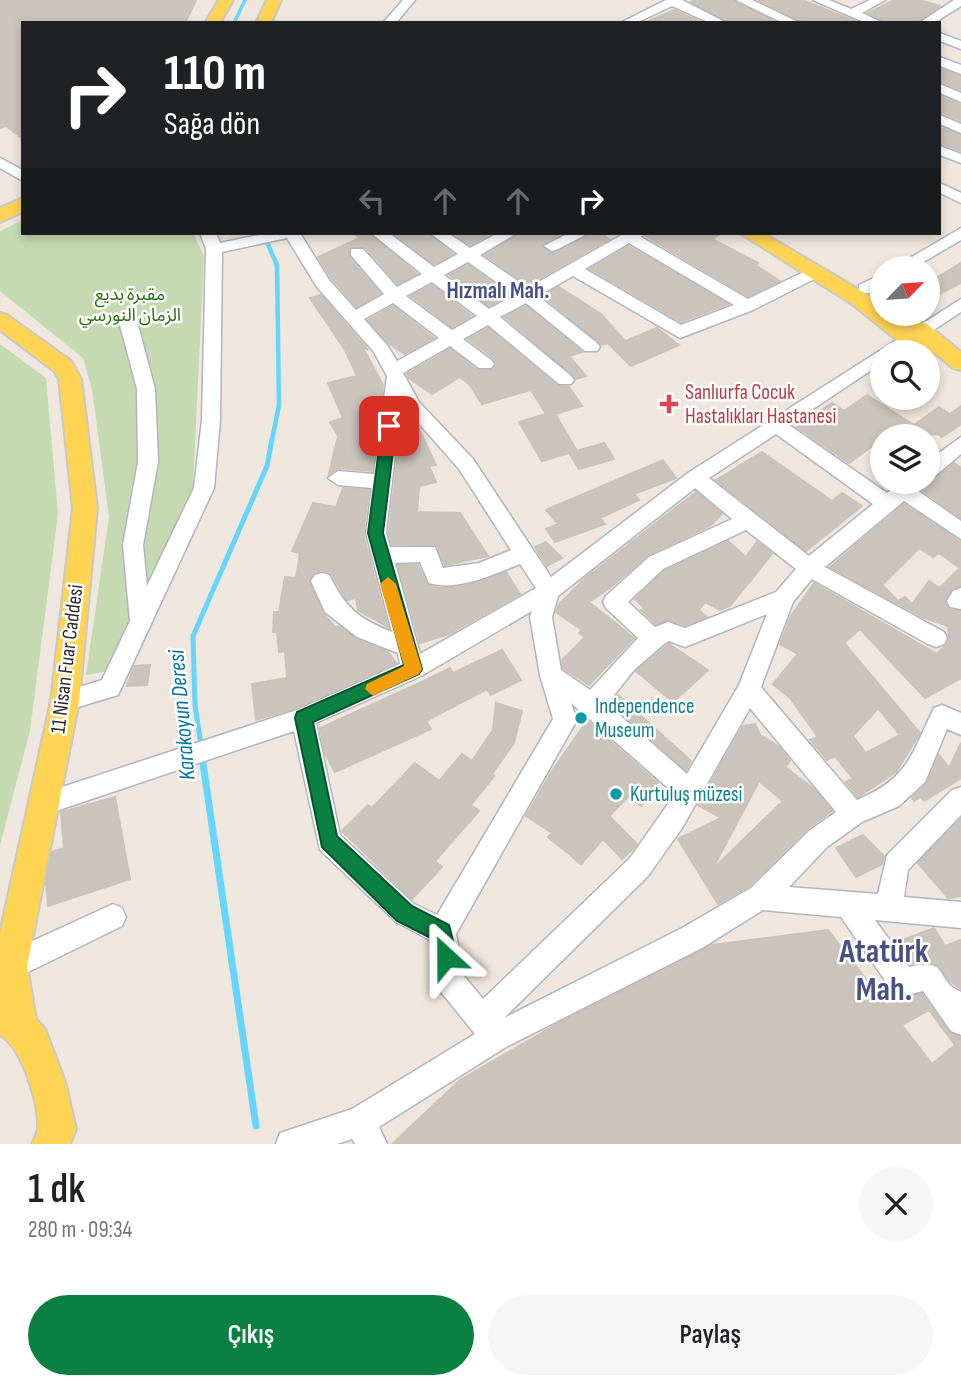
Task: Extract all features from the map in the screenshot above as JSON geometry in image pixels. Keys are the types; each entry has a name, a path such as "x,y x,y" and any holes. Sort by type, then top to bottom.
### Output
{"main road":[{"path":"213,21 226,0"},
{"path":"264,21 274,0"},
{"path":"0,206 21,195"},
{"path":"0,216 21,205"},
{"path":"753,235 961,363"},
{"path":"777,235 870,282"},
{"name":"11 Nisan Fuar Caddesi","path":"0,320 63,366 70,379 85,508 65,701 5,974 10,1023"},
{"path":"908,326 919,340"},
{"path":"940,363 961,381"},
{"path":"10,1023 32,1042 47,1083 56,1139"}],"street":[{"path":"391,21 409,0"},
{"path":"742,0 789,21"},
{"path":"819,0 872,21"},
{"path":"852,13 878,0"},
{"path":"630,21 674,1 717,21"},
{"path":"928,21 959,4"},
{"path":"645,14 660,21"},
{"path":"939,14 961,22"},
{"path":"941,37 961,45"},
{"path":"941,61 961,70"},
{"path":"941,89 961,98"},
{"path":"941,119 961,129"},
{"path":"941,150 961,159"},
{"path":"0,162 21,176"},
{"path":"941,188 961,199"},
{"path":"922,256 961,233"},
{"path":"65,701 110,688 204,488 211,420 211,241 270,235"},
{"path":"291,235 323,283 381,349 412,406 466,464 549,591"},
{"path":"382,235 565,380"},
{"path":"441,235 527,295 591,347"},
{"path":"353,318 505,235"},
{"path":"552,246 577,235"},
{"path":"413,669 380,556 376,533 395,374 449,338 527,295 623,236 747,306"},
{"path":"357,251 395,296 485,364"},
{"path":"572,268 680,332 747,306 816,272"},
{"path":"906,340 961,304"},
{"path":"129,325 146,389 148,462 133,545 141,621"},
{"path":"44,804 303,718 413,669 549,591 695,478 870,363"},
{"path":"775,424 870,475"},
{"path":"940,461 961,444"},
{"path":"338,478 381,482"},
{"path":"695,478 809,568 936,638"},
{"path":"290,1144 365,1133 489,1028 639,867 691,792 749,689 784,598 809,568 900,494"},
{"path":"905,494 961,531"},
{"path":"652,638 614,602 656,563 748,520"},
{"path":"380,556 428,553 436,577 481,571 523,554"},
{"path":"322,581 332,606 365,631 406,647"},
{"path":"489,1028 451,982 442,932 501,835 565,720 551,675 541,617 549,591"},
{"path":"592,705 639,648 652,638 668,631 685,638 784,598"},
{"path":"551,675 592,705 691,792"},
{"path":"749,689 853,814"},
{"path":"489,1028 692,938 760,898 818,839 853,814 890,798 916,774 942,715 961,725"},
{"path":"303,718 328,841 405,914 442,932"},
{"path":"889,908 896,864 961,798"},
{"path":"760,898 961,915"},
{"path":"848,904 904,982 929,976 946,1003 951,1002 961,1021"},
{"path":"5,974 113,918"}],"green space":[{"name":"مقبرة بديع الزمان النورسي","path":"21,221 21,235 194,235 204,256 193,486 110,671 86,675 109,517 92,389 83,358 0,291 0,231"},
{"path":"0,344 46,378 58,514 30,731 0,845"}],"building":[{"path":"0,0 196,0 186,21 21,21 21,137 6,126 0,128"},
{"path":"734,0 773,21 726,21 691,2"},
{"path":"758,0 803,0 854,21 798,21"},
{"path":"894,0 919,0 940,6 919,21 882,21 868,13"},
{"path":"674,10 699,21 649,21"},
{"path":"941,69 961,76 961,90 941,81"},
{"path":"941,96 961,105 961,121 941,112"},
{"path":"941,127 961,135 961,151 941,144"},
{"path":"356,235 371,235 417,274 398,284 365,247 349,247 349,257 380,293 357,307 331,278 318,257 360,238"},
{"path":"396,235 430,235 453,254 434,264"},
{"path":"455,235 489,235 470,245"},
{"path":"516,235 560,235 542,245 553,253 587,235 604,235 609,239 528,285 485,255"},
{"path":"719,235 712,239 758,263 755,265 780,281 748,296 645,236"},
{"path":"629,246 728,304 681,322 590,269"},
{"path":"961,263 961,283 940,294 940,276"},
{"path":"468,265 510,295 489,306 449,275"},
{"path":"432,285 472,316 452,327 411,296"},
{"path":"559,287 601,314 625,341 657,328 679,345 631,366 608,343 602,345 543,296"},
{"path":"321,295 368,350 361,344 383,385 372,471 338,468 329,474 338,436 330,422 343,418 328,383 357,376 345,350 310,298"},
{"path":"393,306 434,338 405,354 388,343 368,320"},
{"path":"526,306 582,352 569,356 586,376 576,379 505,317"},
{"path":"488,328 557,386 569,387 582,406 555,414 577,451 604,443 614,459 579,469 569,453 542,461 519,422 546,414 531,390 482,404 470,385 460,377 432,394 409,378 407,374 450,349 477,370 493,370 497,364 493,358 468,339"},
{"path":"867,395 870,397 870,410 890,410 912,424 870,424 870,448 849,463 797,427 832,403 844,411"},
{"path":"961,406 961,424 942,437 940,424 915,424 940,408 950,414"},
{"path":"403,409 416,430 419,429 436,465 429,466 436,482 419,486 417,512 460,513 488,556 445,565 436,545 392,544 389,533"},
{"path":"762,452 832,501 842,493 862,506 806,551 716,480"},
{"path":"663,460 676,478 634,494 639,500 600,518 605,524 555,542 546,529 558,524 546,510"},
{"path":"954,463 961,468 961,518 928,494 940,494 940,475"},
{"path":"343,488 369,490 363,534 388,627 358,610 356,598 347,600 330,572 314,572 309,582 323,613 335,627 339,626 356,639 388,652 396,663 296,708 256,720 252,684 287,678 285,651 279,652 277,632 273,632 274,612 279,612 285,577 296,578 300,553 292,551 313,503 336,507"},
{"path":"696,492 722,514 710,526 648,555 589,602 634,638 589,685 563,668 562,660 585,637 579,633 582,630 556,612 559,604 583,580"},
{"path":"904,504 961,542 961,586 951,590 945,602 950,610 961,611 961,678 925,698 860,629 844,643 920,733 896,772 858,797 846,782 853,779 835,756 827,760 810,740 818,737 790,698 773,684 798,654 780,644 791,616 814,583 937,654 949,639 948,626 922,617 830,567","holes":["919,548 933,557 939,553 960,568 940,588 929,581 912,604 905,597 898,601 882,585","878,708 900,735 866,753 853,736"]},
{"path":"728,541 746,557 757,542 772,554 730,606 720,610 705,602 699,610 707,617 685,625 669,620 656,624 641,610 645,609 635,599 664,571"},
{"path":"546,542 562,558 547,566 535,547"},
{"path":"398,565 418,565 427,584 440,588 464,586 506,572 520,594 449,634 420,643"},
{"path":"669,644 708,670 673,702 636,671"},
{"path":"502,650 521,680 491,695 487,689 426,721 431,729 335,772 325,754 320,728 426,680 430,684 428,679 450,668 453,673"},
{"path":"150,665 147,685 127,686 134,666"},
{"path":"618,695 691,761 686,770 611,704"},
{"path":"496,703 522,711 514,743 492,774 494,776 471,805 479,811 435,861 442,867 412,899 342,831 368,805 372,808 415,763 439,781 462,754 472,761 493,730"},
{"path":"587,721 658,783 641,806 628,797 609,816 637,844 633,849 622,859 603,839 581,864 548,837 552,833 526,816 552,771"},
{"path":"755,724 760,735 779,747 790,761 785,767 814,789 832,811 807,829 749,886 718,904 678,839 721,818 698,805 743,726","holes":["759,781 783,801 712,870"]},
{"path":"961,743 961,778 924,801 920,797 914,801 912,798 927,783 939,755 949,768"},
{"path":"115,797 130,879 48,906 46,883 52,852 64,848 61,812"},
{"path":"961,819 961,896 948,898 918,863"},
{"path":"863,835 884,856 882,864 856,877 836,848"},
{"path":"934,928 945,946 961,940 961,989 949,980 938,965 923,962 910,964 895,943"},
{"path":"828,930 886,1005 899,997 922,994 949,1032 961,1037 961,1144 392,1144 460,1080 559,1023 712,945","holes":["929,1010 955,1045 932,1064 902,1025"]}],"waterway":[{"name":"Karakoyun Deresi","path":"235,21 245,0"},
{"name":"Karakoyun Deresi","path":"264,235 277,265 279,405 272,440"},
{"name":"Karakoyun Deresi","path":"202,751 195,705 193,636 267,466 272,439"},
{"name":"Karakoyun Deresi","path":"201,750 256,1126"}],"slow traffic":[{"path":"373,689 413,669 388,584"}],"place":[{"name":"Sanlıurfa Cocuk Hastalıkları Hastanesi","path":"669,404"},
{"name":"Independence Museum","path":"581,718"},
{"name":"Kurtuluş müzesi","path":"616,794"}],"district":[{"name":"Hızmalı Mah.","path":"498,291"},
{"name":"Atatürk Mah.","path":"884,971"}],"route":[{"path":"389,426 376,533 380,556 413,669 369,691 303,718 328,841 405,914 442,932 446,957"}]}
